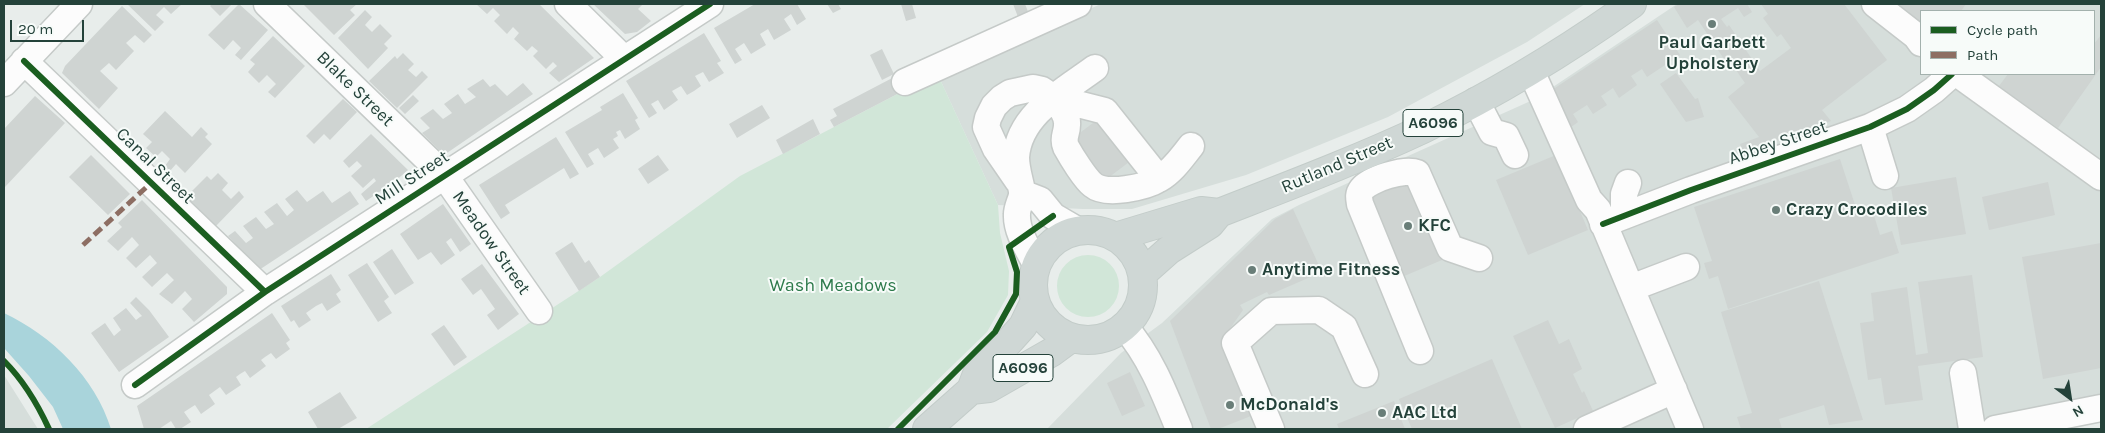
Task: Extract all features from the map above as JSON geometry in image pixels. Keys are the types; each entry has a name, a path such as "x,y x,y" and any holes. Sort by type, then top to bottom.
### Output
{"main road":[{"name":"Rutland Street","path":"1115,237 1201,211 1219,213 1352,160 1424,128 1531,71 1632,4"},
{"name":"Rutland Street","path":"1142,274 1169,250 1210,224 1219,213"},
{"name":"A6096","path":"1077,230 1090,230 1115,237 1128,247 1136,259 1142,274 1143,288 1140,302 1134,315 1124,326 1108,336 1090,340 1072,338 1055,330 1042,317 1035,301 1032,282 1036,264 1046,248 1060,237 1077,230"},
{"name":"A6096","path":"928,429 971,390 977,374 997,355 1022,326 1035,301"},
{"name":"A6096","path":"971,390 989,388 1052,352 1072,338"}],"street":[{"path":"4,82 79,4"},
{"name":"Blake Street","path":"267,4 444,175"},
{"path":"568,4 624,59"},
{"name":"Mill Street","path":"135,385 265,292 710,4"},
{"path":"905,82 1078,4"},
{"path":"1875,4 1916,36 1920,42"},
{"name":"Canal Street","path":"24,61 265,292"},
{"path":"1036,264 1022,238 1017,214 1020,187 1016,158 1021,135 1031,119 1054,98 1095,68"},
{"path":"1531,71 1589,200 1608,217 1631,288 1690,429"},
{"name":"Abbey Street","path":"1608,217 1870,127 1907,109 1951,75"},
{"path":"1959,75 2101,177"},
{"path":"1077,230 1054,216 1040,200 1020,187 988,136 986,127 994,106 1010,93 1033,88 1042,90 1054,98 1105,111 1159,179"},
{"path":"1054,98 1065,114 1068,123 1064,138 1065,144 1093,186 1104,190 1120,190 1159,179 1173,168 1191,146"},
{"path":"1476,101 1492,132 1506,136 1515,155"},
{"path":"1870,127 1885,176"},
{"path":"1420,351 1360,204 1359,195 1363,188 1368,184 1402,171 1417,173 1450,248 1479,258"},
{"name":"Meadow Street","path":"444,175 539,311"},
{"path":"1608,217 1624,194 1628,183"},
{"path":"1631,288 1686,267"},
{"path":"1270,429 1235,343 1271,311 1319,310 1344,328 1365,374"},
{"path":"1124,326 1143,349 1179,429"},
{"path":"1963,373 1972,429"},
{"path":"1587,429 1674,390"},
{"path":"1995,429 2101,408"}],"shaded area":[{"path":"1101,4 1585,4 1527,42 1388,117 1246,175 1132,209 998,205 938,75"},
{"path":"1677,4 2101,4 2101,419 2051,429 1047,429 1121,353 1162,323 1272,219 1299,205 1535,99"},
{"path":"4,375 38,429 4,429"}],"green space":[{"name":"Wash Meadows","path":"938,75 998,205 1000,233 1009,271 1008,295 987,332 887,429 366,429 600,277 740,176 905,90"},
{"path":"1082,255 1094,255 1110,264 1117,274 1119,286 1117,298 1110,308 1094,317 1082,317 1071,312 1062,303 1057,292 1057,280 1062,269 1071,260"}],"water":[{"path":"4,313 22,322 39,334 70,360 94,392 104,410 111,429 63,429 53,407 4,348"}],"building":[{"path":"127,4 182,4 171,14 164,7 156,15 164,22 155,31"},
{"path":"212,4 232,4 220,16 210,6"},
{"path":"239,4 268,30 241,60 235,55 241,48 233,40 224,50 208,35"},
{"path":"303,4 357,4 350,10 355,15 334,35"},
{"path":"476,4 539,4 594,58 559,82 549,73 557,66 553,62 546,69 533,56 538,51 532,46 527,51 514,39 519,33 513,27 507,34 494,21 500,15 493,8 487,14"},
{"path":"593,4 643,4 638,9 651,21 637,32 625,34"},
{"path":"755,4 797,4 806,19 797,25 791,14 784,19 791,30 774,40 768,29 760,34 766,45 751,54 744,43 735,49 742,60 735,64 714,28"},
{"path":"827,4 838,4 841,9 833,13"},
{"path":"901,4 912,4 916,18 906,21"},
{"path":"1013,4 1025,4 1029,14 1018,17"},
{"path":"1679,4 1747,4 1752,12 1744,17 1738,8 1721,19 1727,27 1729,25 1760,71 1791,48 1781,34 1777,37 1763,18 1768,14 1761,4 1844,4 1887,60 1822,110 1831,121 1743,153 1740,144 1759,137 1728,97 1745,83 1729,60 1726,62 1698,20 1687,28 1674,7"},
{"path":"1893,4 1966,4 1962,10 1920,10 1920,24"},
{"path":"122,6 152,35 144,43 135,35 126,43 134,51 116,70 109,63 100,71 118,88 99,109 62,73 65,66"},
{"path":"365,10 372,17 365,25 372,32 380,24 392,36 384,44 388,48 368,69 338,38"},
{"path":"1657,20 1680,55 1647,77 1642,69 1631,76 1637,85 1619,98 1613,88 1601,96 1607,105 1593,114 1587,105 1573,114 1578,122 1567,130 1549,92"},
{"path":"704,33 721,61 717,63 724,73 709,82 703,72 695,76 701,86 687,95 681,86 672,91 678,100 664,110 658,100 651,104 657,113 649,118 626,81"},
{"path":"2101,35 2101,67 2058,128 1999,86 2007,75 2095,75 2095,43"},
{"path":"273,36 305,66 275,98 268,92 276,84 267,75 259,83 248,72 255,64 250,60"},
{"path":"882,49 894,74 882,80 870,55"},
{"path":"403,53 414,64 408,70 416,77 422,71 428,77 397,108 369,81 395,56 397,59"},
{"path":"1676,73 1695,99 1698,98 1704,117 1686,122 1660,84"},
{"path":"898,75 905,90 834,127 830,120 837,116 833,109"},
{"path":"483,79 490,87 495,84 507,96 523,83 533,94 444,155 422,133 430,128 420,118 433,109 443,119 452,113 444,104 458,94 465,104 476,97 467,89"},
{"path":"623,93 638,118 635,120 640,129 625,139 620,130 616,132 618,136 613,139 619,148 604,158 598,148 588,154 594,164 587,168 565,132 602,110 600,107"},
{"path":"413,95 419,101 405,114 399,108"},
{"path":"35,96 65,123 5,187 4,129"},
{"path":"343,99 357,112 330,140 324,134 314,144 306,136"},
{"path":"762,105 770,118 737,138 729,124"},
{"path":"165,111 192,137 201,127 208,134 205,137 212,144 185,173 176,164 170,171 165,166 170,159 162,151 156,157 146,148 152,142 143,134"},
{"path":"1101,117 1133,159 1100,184 1069,141"},
{"path":"813,119 820,134 783,154 776,140"},
{"path":"371,134 408,170 366,201 361,194 376,181 374,178 363,188 351,176 362,166 357,161 349,168 343,161"},
{"path":"556,137 579,174 570,179 564,168 505,205 510,213 501,219 479,185"},
{"path":"91,155 130,194 108,215 69,177"},
{"path":"658,155 669,170 648,184 638,169"},
{"path":"1556,155 1588,230 1528,255 1496,180"},
{"path":"1840,159 1858,214 1872,209 1880,235 1892,231 1899,253 1728,309 1718,276 1709,279 1704,263 1712,261 1694,207"},
{"path":"218,173 228,183 222,190 231,199 239,191 244,197 216,226 186,197 207,176 211,180"},
{"path":"1956,177 1966,234 1901,245 1891,188"},
{"name":"KFC","path":"1410,182 1442,260 1402,277 1368,197"},
{"path":"2048,182 2055,215 1989,230 1982,197"},
{"path":"297,190 307,202 323,191 332,203 350,191 359,204 259,270 228,236 235,231 246,243 253,238 243,226 256,217 266,229 274,224 264,212 277,203 287,216 294,210 285,199"},
{"path":"142,200 227,287 227,294 194,322 182,309 192,299 185,291 172,304 159,294 174,280 167,273 152,287 142,277 157,263 150,255 136,268 126,258 139,245 132,237 118,251 107,241 122,227 118,223"},
{"path":"443,204 471,244 460,252 451,238 446,242 455,255 441,265 431,252 418,260 400,234"},
{"path":"1293,209 1322,272 1269,295 1267,292 1240,305 1243,310 1224,337 1255,408 1249,410 1251,416 1218,429 1211,429 1170,321 1275,219"},
{"path":"572,242 585,263 589,260 600,277 579,291 555,253"},
{"path":"2101,243 2101,368 2043,379 2022,257"},
{"path":"392,249 414,283 395,295 373,262"},
{"path":"367,263 389,297 384,301 392,313 378,322 348,275"},
{"path":"482,264 519,314 498,330 487,315 495,309 481,289 473,295 461,279"},
{"path":"331,274 341,290 336,294 341,302 327,311 322,303 316,306 306,313 311,320 299,328 294,320 291,322 281,306"},
{"path":"1972,275 1983,357 1918,366 1923,400 1885,405 1881,378 1868,380 1860,323 1874,321 1871,293 1907,287 1916,355 1928,353 1918,282"},
{"path":"1819,281 1863,420 1829,425 1824,405 1779,419 1782,429 1741,429 1737,417 1752,413 1721,312"},
{"path":"136,297 149,310 169,337 119,372 91,333 105,323 114,336 121,330 113,318 126,308 136,320 142,316 130,303"},
{"path":"272,313 290,340 286,343 290,349 276,359 271,353 265,357 261,360 266,366 250,378 245,371 240,374 236,377 241,385 226,395 220,387 209,395 215,404 201,414 195,405 184,412 191,422 180,429 176,429 171,421 159,429 144,429 137,406"},
{"path":"1548,320 1559,344 1569,339 1582,369 1573,374 1582,393 1584,391 1593,411 1555,428 1513,336"},
{"path":"444,325 467,357 454,366 431,334"},
{"path":"1492,359 1522,429 1412,429 1399,399"},
{"path":"1130,372 1145,406 1122,416 1107,383"},
{"path":"340,392 357,418 338,429 318,429 308,412"},
{"name":"AAC Ltd","path":"1394,401 1405,429 1339,429 1337,424"}],"marked path":[{"path":"83,245 151,183"}],"cycle path":[{"path":"135,385 265,292 710,4"},
{"path":"24,61 265,292"},
{"path":"1603,224 1691,190 1870,127 1907,109 1934,90 1951,75"},
{"path":"898,429 995,332 1016,294 1017,272 1009,247 1053,216"},
{"path":"4,361 30,393 49,429"}],"place":[{"name":"Paul Garbett Upholstery","path":"1712,24"},
{"name":"Crazy Crocodiles","path":"1776,210"},
{"name":"KFC","path":"1408,226"},
{"name":"Anytime Fitness","path":"1252,270"},
{"name":"McDonald's","path":"1230,405"},
{"name":"AAC Ltd","path":"1382,413"}]}
